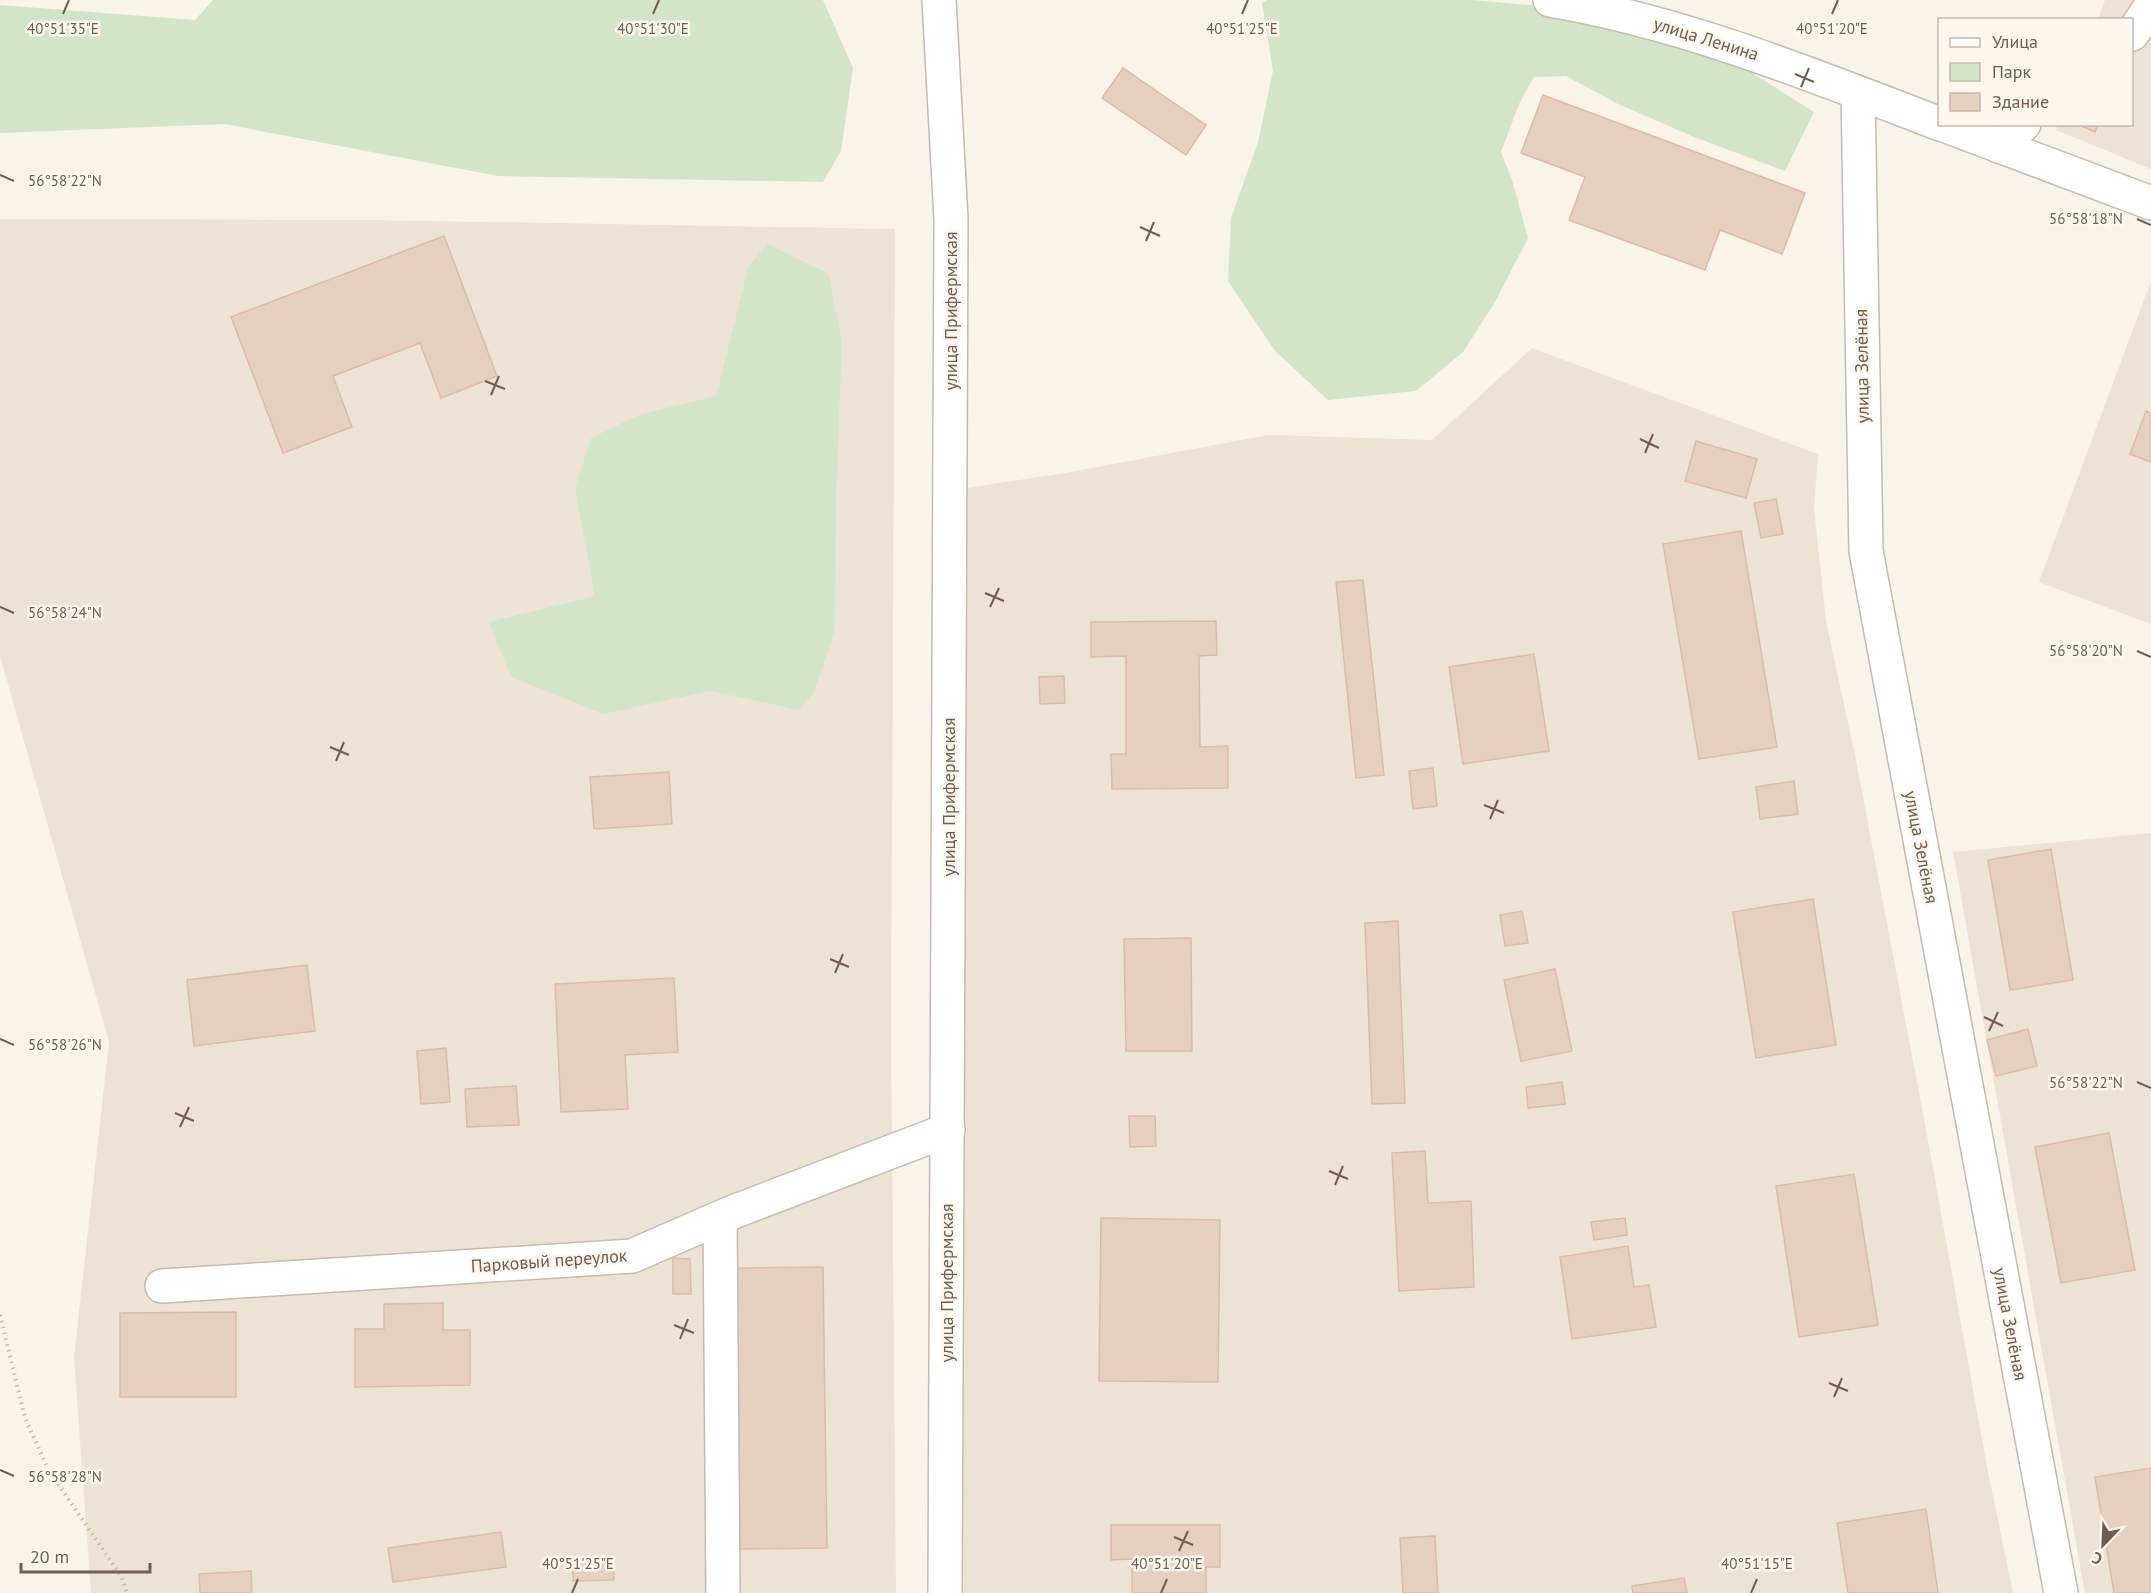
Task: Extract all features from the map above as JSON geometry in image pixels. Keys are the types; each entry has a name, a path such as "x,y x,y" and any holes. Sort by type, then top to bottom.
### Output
{"street":[{"path":"939,0 953,0"},
{"name":"улица Прифермская","path":"939,0 951,219 945,1593"},
{"name":"улица Ленина","path":"1550,0 1604,9 1760,55 1938,123"},
{"path":"2133,33 2151,6"},
{"name":"улица Зелёная","path":"1857,93 1866,551 2061,1593"},
{"name":"улица Ленина","path":"1945,126 2151,203"},
{"path":"1999,146 2023,126"},
{"name":"Парковый переулок","path":"162,1286 632,1256 720,1218 948,1130"},
{"path":"720,1218 723,1593"}],"path":[{"path":"0,1315 24,1418 49,1471 121,1576 127,1593"}],"shaded area":[{"path":"2105,0 2151,0 2151,169 2056,130 2058,126 2133,126 2133,18 2098,18"},
{"path":"0,219 370,220 895,229 891,1027 896,1593 91,1593 74,1357 109,1042 0,656"},
{"path":"2151,281 2151,624 2039,582"},
{"path":"1532,348 1818,454 1814,508 1826,621 1856,760 1987,1467 2013,1593 937,1593 940,492 1065,473 1268,435 1432,440"},
{"path":"2151,833 2151,1593 2085,1593 1953,852"}],"green space":[{"path":"213,0 823,0 853,68 841,151 823,182 498,176 224,124 0,133 0,5 195,20"},
{"path":"1267,0 1472,0 1541,6 1722,54 1814,112 1785,171 1694,137 1618,104 1566,76 1534,77 1519,104 1501,152 1513,183 1528,238 1495,302 1463,352 1416,391 1328,400 1275,351 1228,281 1231,218 1258,142 1273,71 1262,3"},
{"path":"767,244 828,273 842,342 836,497 835,632 813,694 799,710 710,691 604,714 511,677 489,622 595,596 575,488 591,438 641,414 716,396 748,268"}],"building":[{"path":"1123,68 1206,125 1186,155 1102,98"},
{"path":"1543,95 1805,193 1782,254 1720,230 1705,270 1569,220 1585,177 1521,153"},
{"path":"2082,126 2097,126 2095,132"},
{"path":"444,236 497,376 441,398 420,343 333,376 352,427 283,453 231,317"},
{"path":"2146,411 2151,413 2151,462 2130,454"},
{"path":"1696,441 1757,459 1746,498 1685,481"},
{"path":"1776,499 1783,534 1761,538 1754,503"},
{"path":"1741,531 1777,747 1699,759 1663,544"},
{"path":"1363,580 1384,775 1356,778 1336,582"},
{"path":"1216,621 1217,655 1199,656 1200,747 1228,746 1228,788 1112,789 1111,754 1126,754 1126,656 1091,657 1091,622"},
{"path":"1534,654 1549,751 1463,764 1449,667"},
{"path":"1064,676 1065,703 1040,704 1039,677"},
{"path":"1433,768 1437,806 1413,809 1409,771"},
{"path":"669,772 672,824 594,829 590,777"},
{"path":"1794,781 1798,814 1760,819 1756,787"},
{"path":"2051,849 2073,980 2010,990 1988,860"},
{"path":"1813,899 1836,1045 1756,1058 1733,912"},
{"path":"1522,911 1528,943 1505,946 1500,915"},
{"path":"1398,921 1405,1103 1372,1104 1365,923"},
{"path":"1191,938 1192,1051 1126,1051 1124,939"},
{"path":"307,965 315,1031 194,1046 187,980"},
{"path":"1555,969 1572,1051 1521,1061 1504,980"},
{"path":"674,978 678,1052 625,1055 628,1109 561,1112 555,984"},
{"path":"2028,1029 2037,1066 1996,1076 1987,1040"},
{"path":"446,1048 450,1102 421,1104 417,1051"},
{"path":"1562,1082 1565,1104 1528,1108 1526,1087"},
{"path":"516,1086 519,1125 467,1127 465,1089"},
{"path":"1129,1116 1155,1116 1156,1146 1130,1147"},
{"path":"2109,1133 2135,1270 2061,1283 2035,1147"},
{"path":"1425,1151 1428,1203 1471,1201 1474,1287 1399,1291 1392,1153"},
{"path":"1854,1174 1878,1325 1799,1337 1776,1186"},
{"path":"1101,1218 1220,1220 1218,1382 1099,1381"},
{"path":"1625,1218 1627,1235 1594,1240 1591,1222"},
{"path":"1628,1246 1634,1287 1649,1285 1656,1327 1572,1339 1560,1257"},
{"path":"673,1258 690,1259 691,1294 673,1294"},
{"path":"823,1267 827,1548 740,1549 737,1268"},
{"path":"443,1303 443,1330 470,1330 470,1385 355,1387 355,1329 384,1329 384,1304"},
{"path":"236,1312 236,1397 120,1397 120,1313"},
{"path":"2151,1468 2151,1593 2114,1593 2095,1477"},
{"path":"1926,1509 1938,1593 1848,1593 1837,1523"},
{"path":"1111,1525 1220,1525 1220,1567 1206,1567 1206,1593 1132,1593 1132,1559 1111,1560"},
{"path":"501,1532 506,1567 393,1582 388,1548"},
{"path":"1435,1536 1438,1593 1403,1593 1400,1538"},
{"path":"613,1558 614,1580 573,1581 572,1560"},
{"path":"251,1571 252,1593 200,1593 199,1574"},
{"path":"1684,1578 1687,1593 1633,1593 1632,1586"}]}
